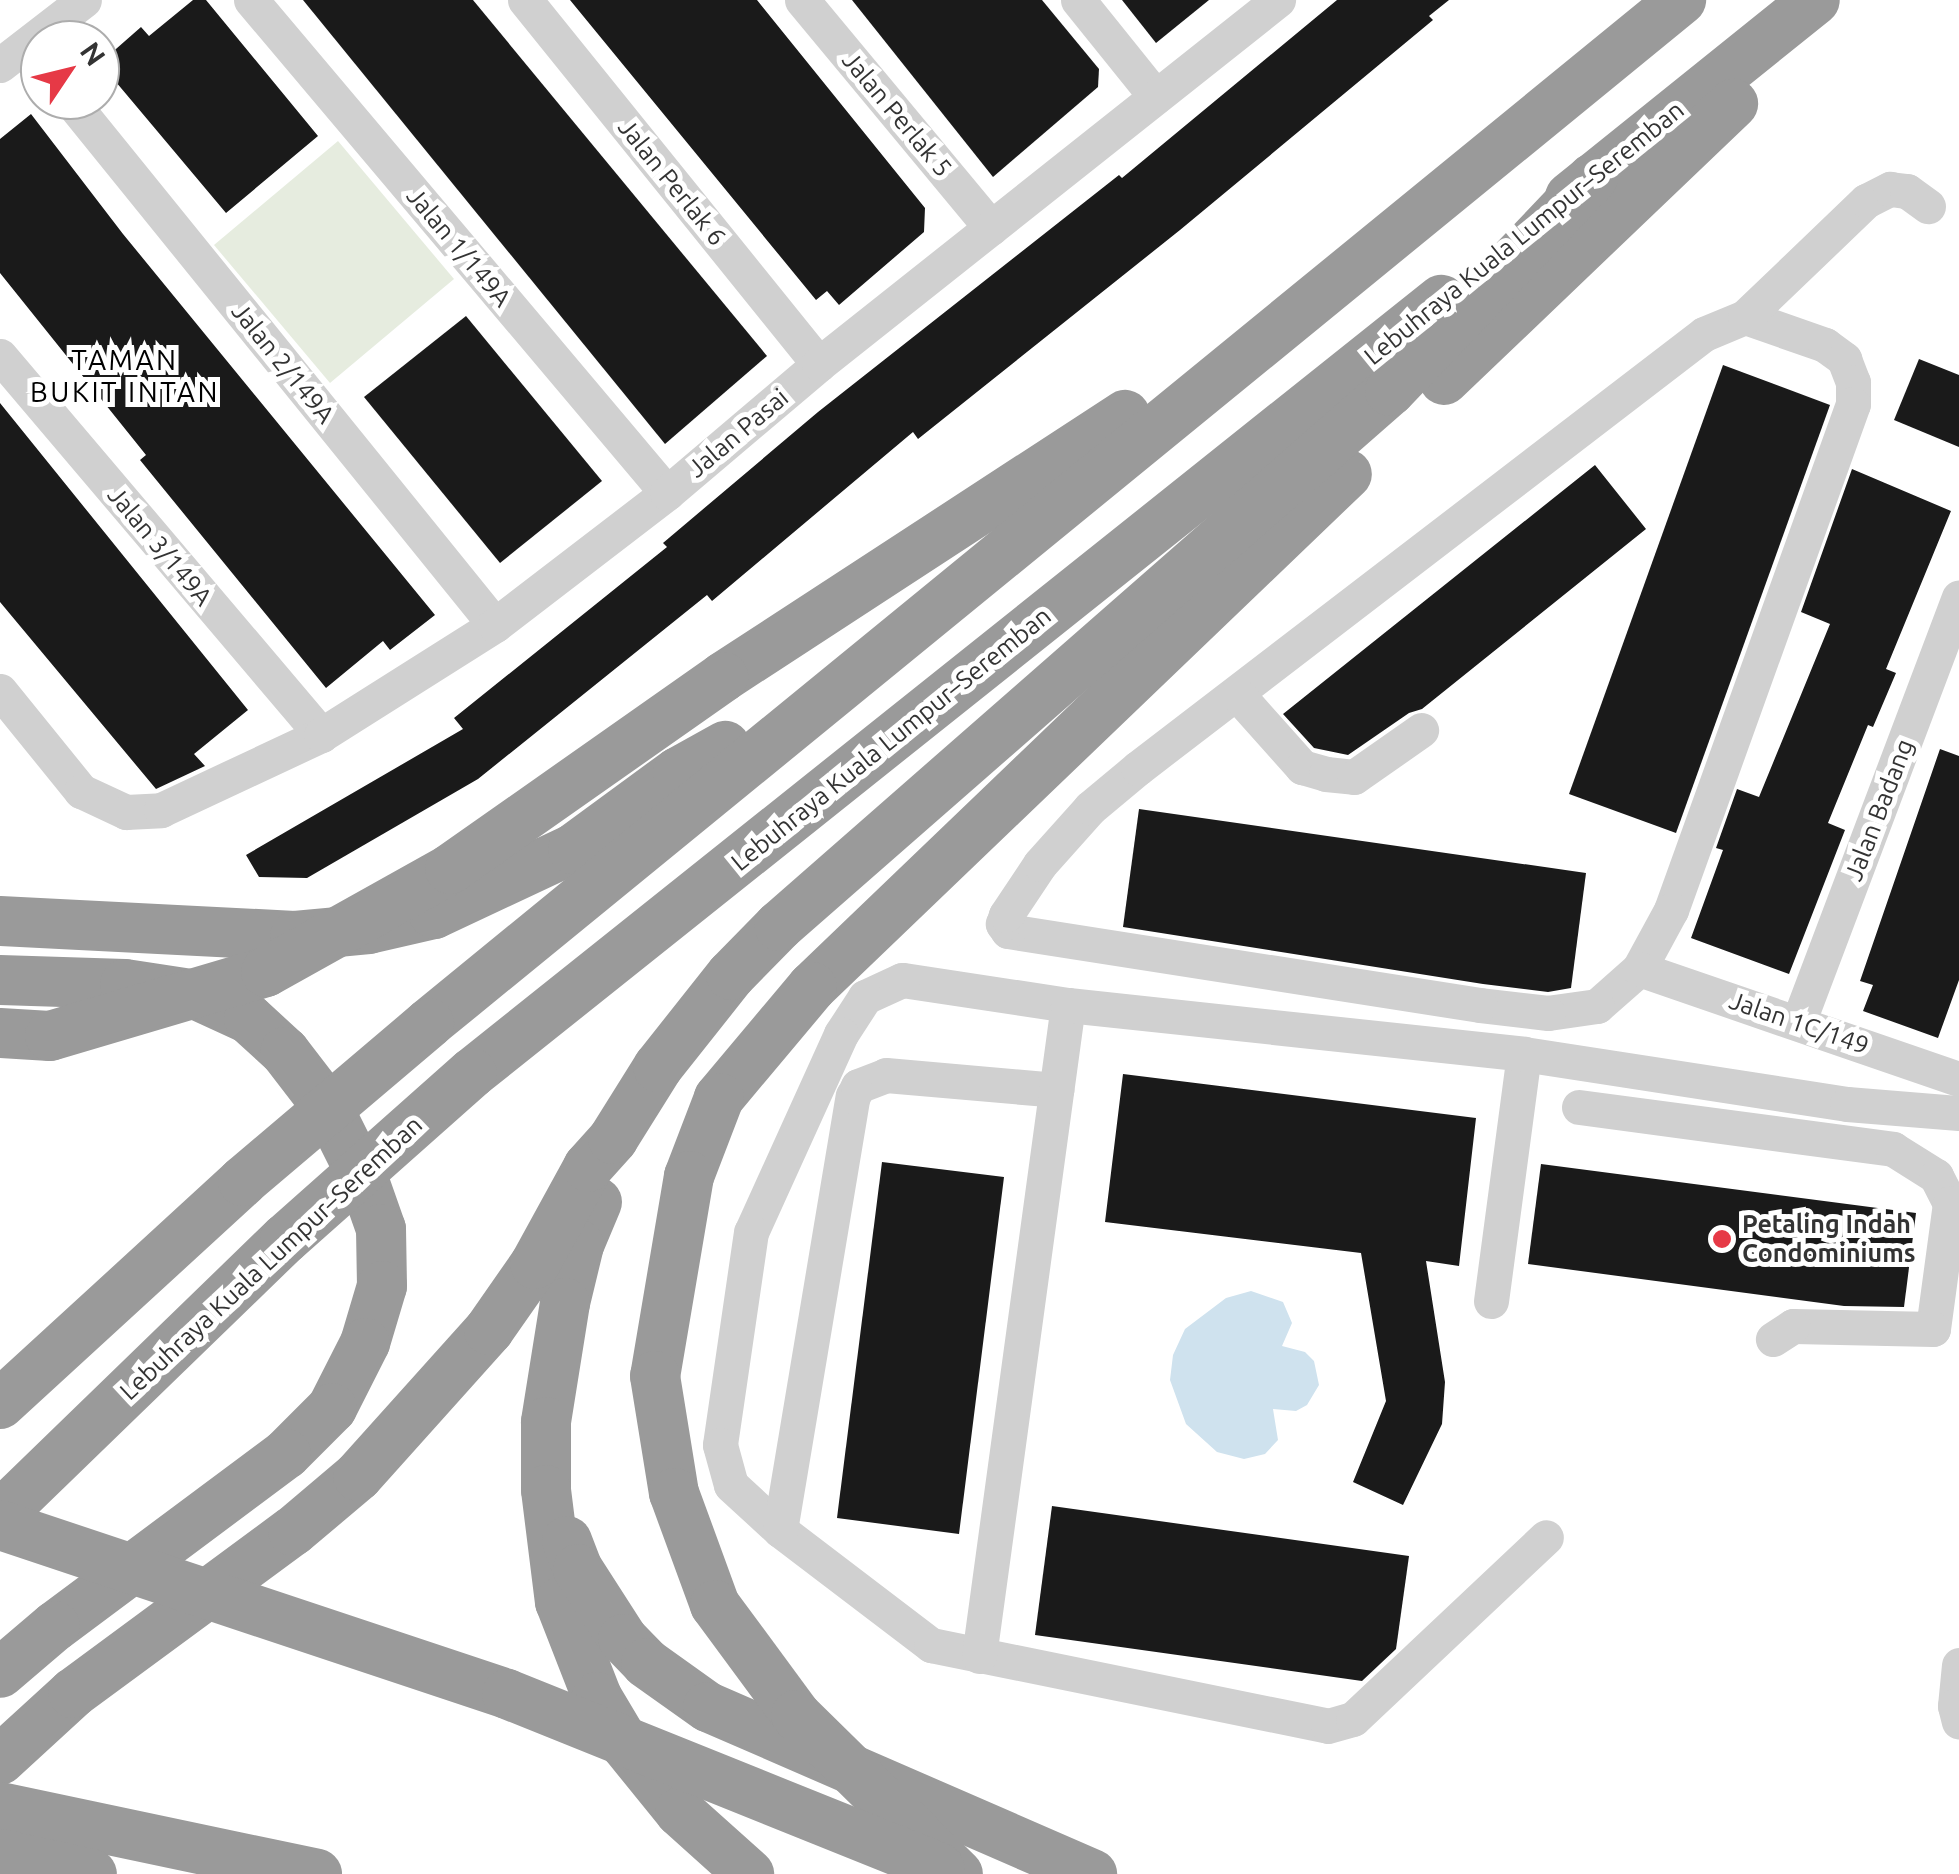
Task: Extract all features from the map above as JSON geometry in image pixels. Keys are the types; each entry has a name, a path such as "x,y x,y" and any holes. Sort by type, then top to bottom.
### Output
{"highway":[{"path":"0,1404 243,1181 428,1023 799,716 1681,0"},
{"name":"Lebuhraya Kuala Lumpur–Seremban","path":"0,1515 285,1239 472,1073 1815,0"},
{"path":"956,1874 796,1715 716,1605 674,1494 655,1376 689,1176 719,1098 812,987 1816,24 1834,0"},
{"path":"0,1760 73,1692 293,1531 358,1476 489,1330 536,1264 588,1167 614,1139 688,1027 779,926 1380,400 1593,178"},
{"path":"0,1033 50,1036 266,972 450,869 722,677 1356,265"},
{"path":"0,921 295,936 369,929 434,914 502,886 573,849 678,772 730,743 799,716"},
{"path":"0,980 125,984 197,995 248,1019 286,1052 328,1108 364,1178 380,1229 382,1286 365,1343 332,1408 286,1454 54,1626 0,1673"},
{"path":"614,1139 604,1185 579,1245 551,1376 546,1490 560,1602 597,1698 625,1744 680,1812 750,1874"},
{"path":"546,1490 578,1569 600,1606 646,1663 676,1685 708,1707 1092,1874"},
{"path":"0,1524 507,1694 956,1874"},
{"path":"0,1806 93,1851"},
{"path":"0,1854 93,1851 317,1874"}],"street":[{"path":"63,20 84,0"},
{"name":"Jalan 1/149A","path":"250,0 667,493"},
{"name":"Jalan Perlak 6","path":"525,0 819,364"},
{"name":"Jalan Perlak 5","path":"802,0 991,228"},
{"path":"1078,0 1156,97"},
{"name":"Jalan Pasai","path":"0,690 81,791 126,812 161,810 321,735 495,625 667,493 819,364 1278,0"},
{"name":"Jalan 2/149A","path":"86,120 495,625"},
{"path":"1745,318 1826,345 1844,358 1853,382 1853,404 1671,910 1638,969 1597,1006 1548,1013 1172,960 1008,931 1003,924 1017,898 1090,808 1704,334 1745,318 1866,201 1890,189 1906,191 1928,206"},
{"name":"Jalan 3/149A","path":"0,356 321,735"},
{"name":"Jalan Badang","path":"1798,1023 1959,597"},
{"path":"1237,694 1302,766 1326,774 1354,777 1421,730"},
{"name":"Jalan 1C/149","path":"1638,969 1959,1078"},
{"path":"1546,1537 1353,1719 1328,1726 931,1646 780,1530 731,1485 720,1445 751,1232 840,1034 866,997 902,980 1068,1005 1524,1054 1847,1104 1952,1113 1936,1176"},
{"path":"980,1656 1068,1005"},
{"path":"1491,1300 1524,1054"},
{"path":"780,1530 853,1096 858,1086 886,1075 1056,1090"},
{"path":"1579,1107 1893,1150 1936,1176 1950,1203 1932,1329 1794,1326 1774,1339"},
{"path":"1959,1665 1955,1706 1959,1722"}],"shaded area":[{"path":"338,141 454,279 330,383 214,245"}],"water":[{"path":"1251,1291 1283,1302 1292,1323 1282,1346 1305,1352 1314,1361 1319,1385 1307,1405 1296,1411 1273,1409 1278,1440 1265,1454 1244,1459 1217,1452 1186,1424 1170,1380 1173,1355 1185,1329 1226,1298"}],"building":[{"path":"193,0 206,0 318,136 226,213 120,87 120,45 141,27 149,36"},
{"path":"303,0 473,0 767,356 665,444"},
{"path":"570,0 757,0 925,208 924,232 839,305 827,291 816,300"},
{"path":"852,0 1042,0 1099,69 1098,87 993,177"},
{"path":"1122,0 1209,0 1156,43"},
{"path":"1337,0 1449,0 1429,16 1433,20 1180,230 918,439 913,432 712,601 707,595 478,779 307,878 259,877 246,855 463,729 454,718 667,547 663,543 818,412 1119,175 1122,178"},
{"path":"24,120 36,120 123,234 435,615 390,650 383,641 326,688 140,460 146,455 0,273 0,139"},
{"path":"466,316 602,481 500,563 364,397"},
{"path":"1919,359 1959,375 1959,447 1894,420"},
{"path":"1723,365 1830,405 1676,833 1569,794"},
{"path":"0,403 248,710 194,754 205,766 156,789 0,602"},
{"path":"1595,465 1646,529 1422,709 1409,713 1348,755 1314,748 1283,714"},
{"path":"1852,469 1951,511 1886,669 1896,673 1873,727 1868,725 1828,823 1845,830 1789,974 1691,938 1723,850 1716,848 1737,789 1759,797 1830,624 1801,612"},
{"path":"1940,749 1959,756 1959,980 1938,1038 1863,1011 1873,985 1860,981"},
{"path":"1139,809 1586,873 1571,988 1548,992 1483,984 1123,927"},
{"path":"1123,1074 1476,1118 1459,1266 1426,1261 1445,1382 1442,1424 1403,1505 1353,1482 1386,1401 1361,1253 1105,1222"},
{"path":"882,1162 1004,1177 959,1534 837,1518"},
{"name":"Petaling Indah Condominiums","path":"1541,1164 1916,1213 1904,1307 1844,1306 1528,1264"},
{"path":"1052,1506 1409,1556 1396,1649 1362,1681 1035,1635"}],"place":[{"name":"Petaling Indah Condominiums","path":"1722,1239"}],"district":[{"name":"TAMAN BUKIT INTAN","path":"125,376"}]}
